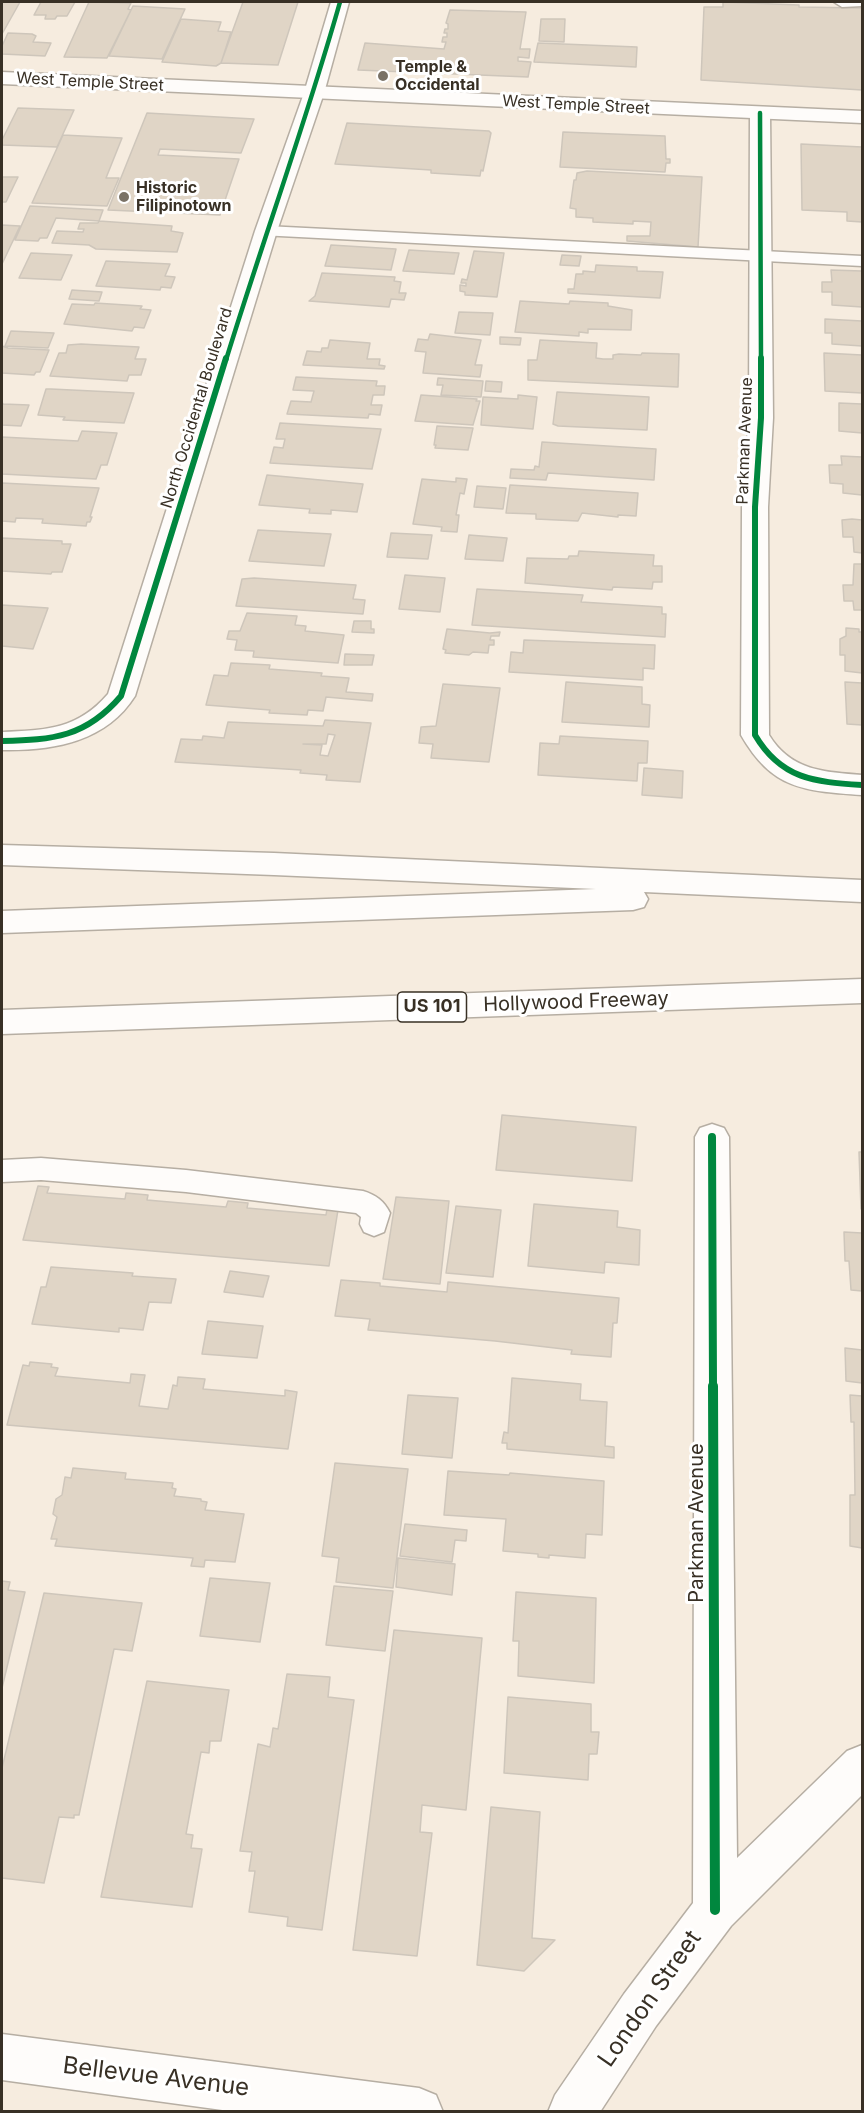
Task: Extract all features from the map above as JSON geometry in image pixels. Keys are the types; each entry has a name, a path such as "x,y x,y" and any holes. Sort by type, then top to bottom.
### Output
{"main road":[{"name":"North Occidental Boulevard","path":"2,741 38,740 86,727 102,717 121,696 266,231 314,93 340,2"},
{"name":"West Temple Street","path":"2,78 862,117"},
{"name":"Parkman Avenue","path":"760,113 761,418 755,507 755,735 762,750 774,764 796,775 825,783 862,785"},
{"path":"2,855 285,864 862,891"},
{"path":"2,922 862,891"},
{"name":"Hollywood Freeway","path":"2,1022 862,991"},
{"name":"Parkman Avenue","path":"712,1137 715,1910"},
{"name":"London Street","path":"572,2112 640,2010 715,1910 862,1766"},
{"name":"Bellevue Avenue","path":"2,2057 418,2112"}],"lane":[{"path":"842,2 862,2"},
{"path":"266,231 862,261"},
{"path":"2,1171 41,1169 174,1180 363,1202 376,1214 374,1224"}],"building":[{"path":"2,2 20,2 2,34"},
{"path":"41,2 75,2 67,16 45,19 46,15 34,15"},
{"path":"89,2 131,3 128,9 131,10 107,58 64,57"},
{"path":"243,2 298,2 278,65 221,63"},
{"path":"723,2 862,8 862,90 701,80 704,7 723,7"},
{"path":"133,6 185,9 162,59 109,56"},
{"path":"450,10 526,12 520,49 530,49 529,58 518,57 518,61 531,62 528,77 358,70 365,43 444,49 446,42 442,42 443,37 447,37 447,33 444,33 445,29 448,29 446,23"},
{"path":"181,19 221,22 218,31 231,32 221,63 216,66 162,62"},
{"path":"541,19 565,19 564,42 539,41"},
{"path":"8,33 32,34 36,36 33,42 51,43 45,56 2,54 2,46"},
{"path":"538,43 637,47 636,67 534,62"},
{"path":"18,108 74,110 57,147 2,145 2,140"},
{"path":"147,113 254,119 241,153 160,149 158,155 239,159 220,215 108,210"},
{"path":"347,123 489,131 491,133 480,176 431,173 431,170 335,164"},
{"path":"563,132 665,136 666,159 670,159 670,163 666,163 665,172 560,167"},
{"path":"63,135 122,138 106,178 119,178 107,206 32,203"},
{"path":"801,144 862,147 862,222 847,221 847,212 802,210"},
{"path":"587,171 702,177 698,247 627,241 627,236 650,236 651,222 633,221 633,224 593,222 593,218 576,217 576,209 570,208 574,180 576,180 577,173"},
{"path":"2,177 18,177 6,202 2,202"},
{"path":"30,206 103,210 99,221 56,218 47,238 40,238 38,241 15,240"},
{"path":"99,221 172,226 171,231 183,233 177,252 96,249 89,245 52,243 57,231 83,232 84,229 78,229 80,223 98,223"},
{"path":"2,225 20,226 2,264"},
{"path":"331,245 396,249 391,270 325,266"},
{"path":"409,250 459,253 454,274 403,271"},
{"path":"474,251 504,253 497,297 465,295 465,292 460,291 460,285 466,286 466,283 461,283 462,279 467,280"},
{"path":"31,253 72,255 61,280 19,278"},
{"path":"562,255 581,256 579,266 560,265"},
{"path":"106,261 170,264 165,276 175,277 171,288 161,287 160,290 96,286"},
{"path":"596,265 637,267 637,271 663,272 660,298 568,293 568,289 574,289 576,274 583,274 583,271 595,272"},
{"path":"831,270 862,271 862,307 832,305 832,292 822,292 822,282 832,282"},
{"path":"322,273 395,277 394,281 401,282 399,293 406,293 404,300 391,299 389,307 309,301 315,296"},
{"path":"72,290 102,292 99,301 69,299"},
{"path":"520,301 569,304 570,301 608,303 608,306 632,310 631,330 588,329 588,333 579,332 579,336 515,332"},
{"path":"95,303 142,306 140,309 151,310 144,328 134,327 132,331 64,324 72,304 94,305"},
{"path":"459,312 493,313 490,335 455,333"},
{"path":"825,319 862,321 862,346 832,344 832,333 825,333"},
{"path":"11,331 54,333 48,348 5,346"},
{"path":"430,334 481,340 475,365 482,365 480,377 423,373 426,352 415,351 418,339 428,340"},
{"path":"500,337 521,338 520,345 500,344"},
{"path":"330,340 370,343 367,359 380,359 379,365 385,366 384,369 303,365 307,351 321,352 322,348 328,348"},
{"path":"540,340 597,343 596,358 603,359 613,359 613,355 619,354 679,354 678,387 528,380 528,360 537,360"},
{"path":"68,345 139,347 135,359 146,359 141,375 129,375 127,381 50,376 59,353 66,353"},
{"path":"2,346 49,350 40,372 34,375 2,373"},
{"path":"824,353 862,355 862,393 825,391"},
{"path":"296,377 377,381 376,386 385,386 384,395 373,395 371,405 382,405 380,415 369,414 368,418 287,414 291,401 311,402 314,391 293,390"},
{"path":"438,378 483,381 481,397 441,395 443,385 437,385"},
{"path":"486,381 502,382 501,392 485,391"},
{"path":"46,389 134,393 124,423 63,420 65,417 38,415"},
{"path":"557,392 649,397 647,430 553,424"},
{"path":"421,395 477,399 476,401 480,401 473,425 415,421"},
{"path":"518,395 537,397 533,429 481,425 483,397 518,399"},
{"path":"2,402 3,404 29,405 21,426 2,425"},
{"path":"839,403 862,404 862,433 839,431"},
{"path":"280,423 381,429 372,469 270,463 274,447 283,448 285,439 276,439"},
{"path":"437,426 473,428 468,450 435,448"},
{"path":"82,431 117,433 107,465 101,465 96,479 2,474 2,437 78,441"},
{"path":"542,442 656,449 654,480 548,473 546,480 510,478 511,469 534,470 535,466 539,467"},
{"path":"841,456 862,457 862,495 843,493 843,484 830,483 829,465 842,465"},
{"path":"267,475 363,484 357,512 331,510 331,514 309,513 310,509 259,505"},
{"path":"456,478 467,479 464,494 460,493 456,515 459,515 457,532 441,531 442,527 413,524 422,479 456,482"},
{"path":"2,483 99,488 90,517 92,517 86,526 42,523 43,519 16,518 15,522 2,521"},
{"path":"510,485 638,493 636,516 618,515 618,517 582,513 578,521 536,519 536,514 506,513"},
{"path":"477,486 506,488 503,509 474,507"},
{"path":"842,520 862,520 862,553 854,552 853,537 843,537"},
{"path":"258,530 331,534 324,566 249,561"},
{"path":"391,533 432,535 428,559 387,557"},
{"path":"469,535 507,538 503,561 465,559"},
{"path":"2,538 62,541 62,544 71,544 62,572 51,574 2,571"},
{"path":"579,551 654,555 653,566 662,566 662,582 653,582 652,589 613,587 612,590 525,583 527,558 568,559 569,556 578,556"},
{"path":"854,564 862,564 862,610 854,610 853,601 844,601 843,585 853,585"},
{"path":"405,575 445,578 440,612 399,609"},
{"path":"242,579 356,585 353,599 365,600 363,614 236,606"},
{"path":"477,589 583,595 581,602 662,607 662,614 666,614 665,637 472,625"},
{"path":"2,605 48,608 33,649 2,646"},
{"path":"247,613 297,616 295,625 306,626 305,631 344,635 338,663 253,657 254,651 235,650 237,640 227,639 229,631 240,631"},
{"path":"354,621 371,621 371,629 374,629 374,633 352,632"},
{"path":"846,628 859,629 859,632 862,632 862,673 845,671 845,655 840,655 840,639 846,636"},
{"path":"447,629 500,632 499,636 491,636 490,640 494,640 494,645 489,645 488,653 473,652 469,655 445,653 446,650 443,649"},
{"path":"524,640 655,645 654,669 643,668 643,680 509,672 511,652 523,653"},
{"path":"345,654 374,655 372,665 344,665"},
{"path":"231,663 270,665 269,669 322,673 321,676 349,678 346,692 373,694 372,701 326,697 323,711 308,710 307,715 206,705 214,675 228,676"},
{"path":"566,682 642,687 642,704 650,705 649,727 562,722"},
{"path":"845,682 862,683 862,725 847,724"},
{"path":"443,684 500,688 489,762 431,758 433,744 419,743 421,727 436,726"},
{"path":"325,720 371,723 360,782 326,780 327,775 300,773 301,770 175,762 181,739 202,740 203,736 224,738 228,722 323,726","holes":["328,734 335,735 328,756 320,755 322,745 303,744 326,744"]},
{"path":"560,736 648,741 647,763 638,763 637,781 538,775 540,743 559,744"},
{"path":"644,768 683,771 682,798 642,795"},
{"path":"502,1115 636,1127 632,1181 496,1170"},
{"path":"859,1152 862,1152 862,1209 861,1209"},
{"path":"38,1186 49,1187 47,1193 125,1199 126,1193 148,1195 147,1200 226,1207 228,1201 248,1203 247,1208 326,1215 327,1209 338,1210 329,1266 23,1240"},
{"path":"396,1197 449,1201 440,1284 383,1279"},
{"path":"534,1204 618,1211 617,1227 640,1230 639,1265 605,1262 604,1273 528,1266"},
{"path":"456,1206 501,1210 493,1277 446,1273"},
{"path":"844,1232 862,1233 862,1291 851,1290 849,1261 845,1261"},
{"path":"51,1267 133,1273 132,1276 176,1279 171,1303 149,1302 143,1330 119,1328 119,1332 32,1324 41,1287 46,1287"},
{"path":"230,1271 269,1276 263,1297 224,1292"},
{"path":"341,1280 447,1292 448,1282 619,1298 617,1323 613,1323 611,1357 571,1354 572,1350 495,1341 368,1330 370,1319 335,1316"},
{"path":"208,1321 263,1326 257,1358 202,1354"},
{"path":"845,1348 862,1350 862,1383 846,1381"},
{"path":"30,1362 52,1364 51,1367 58,1368 55,1376 130,1383 131,1374 145,1375 139,1406 168,1409 173,1385 177,1386 178,1377 205,1379 203,1389 285,1396 285,1390 297,1392 288,1449 7,1425 23,1365 29,1366"},
{"path":"512,1378 581,1384 580,1400 607,1402 605,1446 614,1447 614,1458 507,1449 507,1443 502,1443 504,1432 508,1433"},
{"path":"408,1395 458,1398 452,1458 402,1454"},
{"path":"850,1395 862,1396 862,1548 850,1546 850,1495 855,1495 854,1422 851,1422"},
{"path":"335,1463 408,1469 393,1588 336,1582 339,1558 322,1556"},
{"path":"73,1468 126,1473 125,1479 173,1483 172,1488 176,1489 174,1496 201,1499 207,1502 205,1510 244,1514 235,1562 205,1560 204,1567 191,1566 193,1558 55,1546 57,1539 51,1539 57,1517 53,1514 56,1499 62,1495 65,1477 71,1478"},
{"path":"448,1471 509,1475 510,1473 604,1481 602,1535 586,1534 585,1558 549,1555 549,1558 538,1557 538,1554 503,1551 506,1519 444,1515"},
{"path":"405,1524 467,1530 466,1541 455,1540 452,1562 400,1556"},
{"path":"398,1558 455,1564 452,1595 396,1587"},
{"path":"210,1578 270,1583 260,1642 200,1636"},
{"path":"2,1581 10,1582 8,1590 25,1592 2,1688"},
{"path":"334,1586 393,1591 385,1651 326,1645"},
{"path":"516,1592 596,1598 594,1683 518,1676 519,1641 513,1641"},
{"path":"44,1593 142,1603 132,1651 114,1649 79,1815 74,1815 74,1818 59,1817 44,1883 2,1878 2,1768"},
{"path":"394,1630 482,1638 466,1810 422,1805 420,1832 432,1833 417,1956 353,1950"},
{"path":"287,1674 330,1677 328,1697 354,1700 322,1930 287,1926 288,1917 249,1912 255,1871 249,1871 252,1852 240,1851 258,1744 270,1747 273,1728 278,1729"},
{"path":"147,1681 229,1690 221,1741 210,1741 209,1753 201,1752 186,1834 193,1835 191,1848 202,1849 192,1907 101,1897"},
{"path":"508,1697 591,1704 591,1732 599,1732 597,1754 589,1754 588,1780 504,1773"},
{"path":"491,1807 540,1812 532,1938 555,1940 524,1971 477,1965"}],"cycle path":[{"path":"2,741 41,739 79,730 102,717 121,696 266,231 314,93 340,2"},
{"path":"760,113 761,418 755,507 755,735 764,750 775,762 787,770 814,780 862,785"},
{"path":"712,1137 715,1910"}],"place":[{"name":"Temple & Occidental","path":"383,76"},
{"name":"Historic Filipinotown","path":"124,197"}]}
